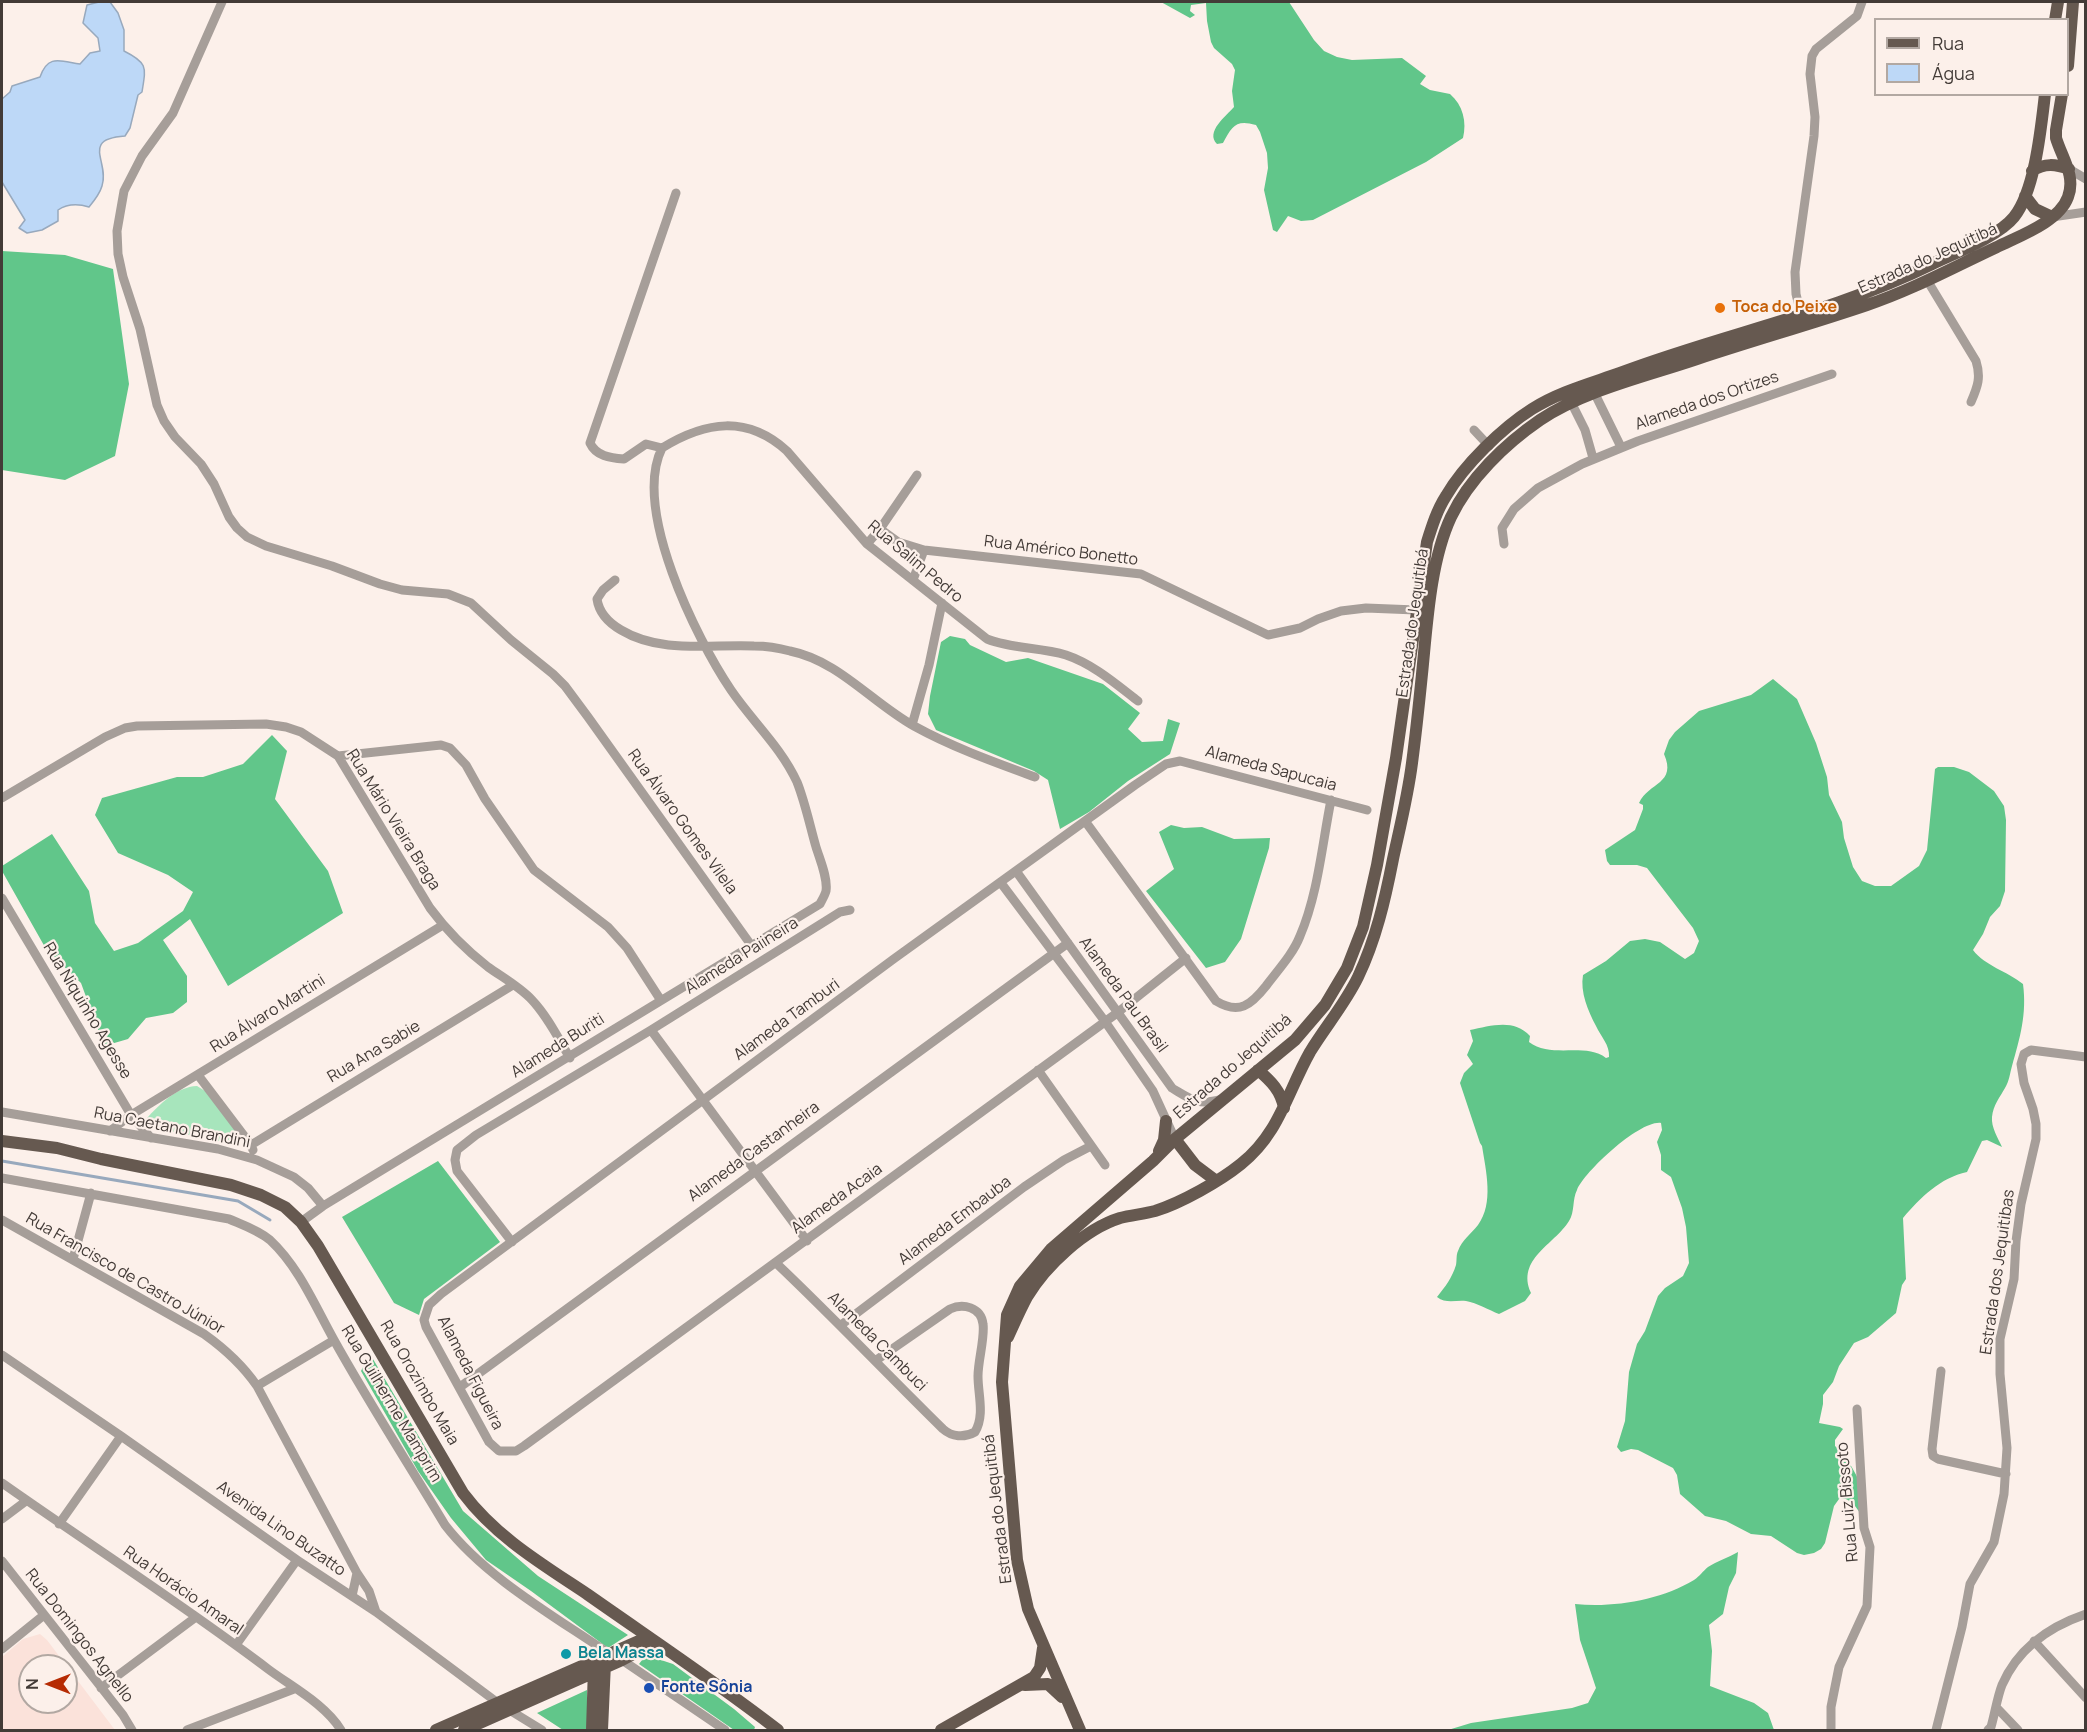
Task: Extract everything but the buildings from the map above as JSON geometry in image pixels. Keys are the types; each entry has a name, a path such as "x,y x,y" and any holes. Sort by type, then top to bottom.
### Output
{"main road":[{"path":"2055,18 2058,2"},
{"path":"2069,45 2073,2"},
{"name":"Estrada do Jequitibá","path":"1080,1731 1028,1609 1017,1560 1002,1382 1007,1316 1020,1286 1051,1249 1153,1161 1175,1139 1295,1040 1325,1005 1347,968 1363,927 1377,865 1394,769 1427,542 1434,520 1453,484 1514,422 1532,409 1564,392 1668,354 1878,289 1968,247 2007,225 2016,214 2025,196 2032,171 2045,96"},
{"name":"Estrada do Jequitibá","path":"1005,1344 1028,1296 1049,1266 1077,1243 1094,1230 1120,1218 1156,1210 1188,1196 1237,1168 1258,1149 1274,1129 1295,1080 1313,1047 1356,982 1372,945 1384,904 1412,766 1437,561 1446,528 1465,494 1481,472 1541,420 1572,404 1732,347 1870,304 2028,232 2052,217 2063,206 2071,181 2055,130 2062,96"},
{"path":"2032,171 2048,165 2068,169"},
{"path":"2025,196 2035,209 2052,217"},
{"path":"1258,1070 1276,1087 1284,1108"},
{"path":"1153,1161 1164,1140 1166,1121"},
{"path":"1175,1139 1195,1165 1215,1180"},
{"name":"Rua Orozimbo Maia","path":"2,1141 57,1148 100,1159 231,1185 276,1201 301,1222 318,1246 463,1493 477,1512 521,1549 734,1696 778,1731"},
{"path":"464,1731 512,1711 601,1662 622,1660 652,1639"},
{"path":"436,1731 652,1639"},
{"path":"941,1731 1020,1686 1038,1673 1043,1647"},
{"path":"592,1731 601,1662"},
{"path":"601,1662 602,1731"},
{"path":"1020,1686 1048,1684 1068,1703"}],"street":[{"name":"Rua Álvaro Gomes Vilela","path":"222,2 173,112 142,156 124,190 117,231 118,254 123,277 140,329 164,421 175,437 201,464 214,484 230,517 247,537 266,546 332,566 380,584 402,590 448,594 471,603 553,674 588,717 752,945"},
{"path":"1802,314 1796,294 1795,272 1814,136 1815,117 1810,62 1816,49 1857,16 1862,2"},
{"path":"2068,169 2085,179"},
{"name":"Rua Salim Pedro","path":"676,193 590,443 595,450 610,458 624,459 646,444 662,448 707,428 722,426 735,426 772,438 787,451 867,544 987,639 1008,646 1065,655 1088,665 1138,701"},
{"path":"2052,217 2085,212"},
{"path":"1927,280 1976,361 1980,374 1971,402"},
{"name":"Alameda dos Ortizes","path":"1504,544 1502,528 1514,509 1538,488 1593,458 1832,374"},
{"path":"1595,394 1621,447"},
{"path":"1572,404 1585,430 1593,458"},
{"path":"1474,430 1489,446"},
{"path":"662,448 658,456 654,490 659,529 690,617 704,645"},
{"path":"867,544 917,476"},
{"name":"Rua Américo Bonetto","path":"880,529 898,542 924,550 1141,574 1268,635 1300,628 1341,611 1366,608 1416,610"},
{"path":"913,580 924,550"},
{"path":"615,580 603,590 597,599 598,609 612,624 633,637 656,644 756,646 791,651 826,663 912,725 943,741 1035,777"},
{"path":"912,725 929,665 942,603"},
{"name":"Alameda Buriti","path":"301,1222 323,1206 570,1058 660,999 820,903 826,892 824,875 797,782 778,750 732,690 704,645"},
{"name":"Rua Mário Vieira Braga","path":"2,798 105,737 137,726 266,724 301,732 338,756 430,908 443,925 478,959 530,998 543,1013 570,1058"},
{"path":"338,756 441,745 450,748 466,765 485,799 534,870 608,927 627,948 660,999"},
{"name":"Alameda Sapucaia","path":"1166,764 1180,761 1367,810"},
{"name":"Alameda Tamburi","path":"429,1305 895,958 1166,764"},
{"path":"1085,821 1216,1001 1235,1008 1242,1007 1256,998 1285,962 1300,937 1312,897 1331,800"},
{"name":"Alameda Pau Brasil","path":"1016,871 1172,1088 1195,1102 1207,1103 1226,1098"},
{"name":"Alameda Pau Brasil","path":"1000,883 1104,1020 1157,1098 1175,1139"},
{"name":"Rua Niquinho Agesse","path":"2,898 131,1115 151,1138"},
{"name":"Alameda Paiineira","path":"512,1242 457,1171 455,1160 457,1150 476,1135 651,1030 840,912 850,910"},
{"name":"Rua Álvaro Martini","path":"110,1131 131,1115 443,925"},
{"name":"Alameda Castanheira","path":"460,1387 1068,942"},
{"name":"Alameda Acaia","path":"499,1451 516,1451 524,1446 807,1241 1104,1020 1117,1013 1186,958"},
{"name":"Rua Ana Sabie","path":"251,1145 513,985"},
{"path":"651,1030 807,1241"},
{"name":"Estrada dos Jequitibas","path":"1936,1731 1970,1584 1994,1542 2004,1494 2007,1448 2000,1374 2000,1339 2014,1279 2021,1204 2036,1139 2033,1109 2021,1069 2022,1057 2031,1050 2085,1057"},
{"path":"1038,1070 1105,1165"},
{"path":"198,1075 251,1145 257,1160"},
{"path":"1157,1098 1172,1088"},
{"name":"Rua Caetano Brandini","path":"2,1112 218,1149 257,1160 294,1178 308,1188 323,1206"},
{"name":"Alameda Embauba","path":"841,1325 1024,1187 1064,1160 1091,1146"},
{"name":"Rua Guilherme Mamprim","path":"2,1178 229,1219 254,1229 269,1240 293,1269 314,1301 334,1340 445,1525 458,1541 488,1569 601,1662"},
{"path":"73,1259 91,1193"},
{"name":"Rua Francisco de Castro Júnior","path":"2,1220 204,1334 225,1349 245,1369 257,1386 357,1573 369,1591 376,1612"},
{"name":"Alameda Cambuci","path":"776,1263 841,1325 874,1361 943,1429 960,1436 975,1432 981,1416 978,1375 983,1325 976,1312 970,1307 961,1306 950,1309 874,1361"},
{"name":"Alameda Figueira","path":"429,1305 424,1320 426,1327 489,1442 499,1451"},
{"path":"257,1386 334,1340"},
{"name":"Avenida Lino Buzatto","path":"2,1355 297,1560 376,1612 498,1703 542,1731"},
{"path":"1941,1371 1933,1456 2006,1474"},
{"name":"Rua Luiz Bissoto","path":"1831,1731 1831,1707 1839,1667 1867,1606 1870,1547 1864,1528 1857,1409"},
{"path":"59,1524 121,1436"},
{"name":"Rua Horácio Amaral","path":"2,1484 236,1645 316,1704 336,1721 341,1731"},
{"path":"2,1519 26,1501"},
{"path":"236,1645 297,1560"},
{"name":"Rua Domingos Agnello","path":"2,1561 132,1731"},
{"path":"352,1596 357,1573"},
{"path":"1988,1731 2001,1688 2010,1669 2028,1645 2085,1614"},
{"path":"2,1649 44,1615"},
{"path":"101,1688 196,1617"},
{"path":"2034,1641 2085,1698"},
{"path":"622,1660 724,1731"},
{"path":"187,1731 294,1689"},
{"path":"1996,1707 2018,1731"}],"shaded area":[{"path":"40,1634 58,1654 18,1654 18,1714 78,1714 78,1681 115,1730 2,1730 2,1657 23,1639"}],"green space":[{"path":"1161,2 1289,2 1324,51 1352,60 1402,58 1426,76 1420,84 1430,90 1450,94 1458,103 1463,114 1463,138 1426,162 1313,220 1301,221 1288,216 1277,232 1273,230 1264,190 1268,168 1267,153 1256,125 1244,123 1235,125 1223,143 1217,144 1214,139 1213,134 1218,124 1234,107 1232,91 1235,70 1211,42 1206,3 1191,5 1190,11 1195,15 1190,18"},
{"path":"2,251 65,255 113,269 129,384 115,456 65,480 2,470"},
{"path":"950,636 965,639 970,645 1006,662 1028,658 1103,684 1140,713 1128,729 1142,742 1163,741 1168,719 1180,723 1170,754 1128,781 1089,812 1060,829 1048,780 1034,771 936,730 928,714 930,696 941,642"},
{"path":"1773,679 1797,699 1816,743 1827,777 1829,795 1842,822 1844,838 1853,867 1862,881 1875,886 1891,886 1919,866 1927,850 1935,769 1954,767 1969,772 1994,791 2004,806 2006,820 2005,891 2000,906 1990,917 1973,950 1978,956 2023,984 2024,995 2018,1046 2008,1083 1995,1105 1992,1117 1994,1129 2002,1147 1987,1140 1982,1141 1967,1172 1948,1179 1932,1189 1903,1218 1906,1279 1902,1285 1896,1313 1868,1337 1854,1343 1839,1366 1833,1382 1823,1395 1819,1423 1843,1429 1835,1440 1835,1446 1852,1468 1862,1489 1865,1498 1865,1520 1851,1502 1839,1499 1834,1506 1825,1543 1814,1553 1804,1555 1771,1536 1751,1534 1726,1521 1705,1516 1680,1494 1677,1475 1673,1468 1638,1450 1631,1449 1621,1452 1617,1447 1625,1421 1629,1372 1637,1344 1645,1331 1658,1296 1665,1288 1683,1276 1689,1263 1682,1208 1671,1177 1661,1170 1661,1155 1657,1142 1662,1130 1661,1123 1652,1124 1627,1138 1614,1148 1582,1182 1575,1194 1569,1221 1532,1262 1528,1271 1531,1293 1525,1301 1499,1314 1470,1302 1447,1301 1437,1297 1452,1274 1460,1247 1478,1225 1486,1207 1488,1187 1482,1146 1460,1083 1464,1073 1473,1064 1467,1055 1473,1041 1470,1030 1494,1025 1509,1025 1524,1030 1530,1036 1529,1042 1538,1047 1588,1051 1609,1057 1607,1045 1585,1001 1583,975 1606,961 1630,941 1645,939 1660,942 1685,959 1694,953 1699,941 1693,928 1647,868 1637,865 1610,865 1605,850 1635,830 1643,809 1643,805 1639,803 1643,796 1660,782 1667,771 1664,754 1675,732 1699,711 1751,695"},
{"path":"272,735 287,751 275,799 328,871 343,913 228,986 190,919 163,940 187,976 187,1002 173,1013 146,1018 128,1039 104,1046 81,983 46,949 2,871 2,866 52,834 89,891 95,923 114,951 138,943 183,911 193,892 168,875 118,853 95,815 102,798 177,777 203,777 243,764"},
{"path":"1171,825 1184,828 1202,827 1234,839 1270,838 1241,939 1225,962 1206,968 1146,891 1174,869 1159,832"},
{"path":"197,1086 210,1094 238,1134 236,1140 223,1142 151,1127 146,1119 163,1102 182,1089"},
{"path":"438,1161 500,1242 424,1299 419,1315 394,1303 342,1217"},
{"path":"370,1354 463,1511 538,1576 628,1635 608,1648 486,1560 451,1518 418,1471 361,1371"},
{"path":"1738,1552 1736,1573 1729,1587 1723,1614 1709,1625 1712,1651 1710,1686 1754,1703 1768,1713 1774,1730 1448,1730 1471,1723 1572,1708 1588,1703 1596,1688 1580,1640 1575,1604 1605,1605 1637,1601 1667,1593 1694,1580 1708,1567"},
{"path":"646,1655 673,1664 734,1709 755,1727 754,1730 734,1730 639,1664"},
{"path":"587,1690 587,1730 563,1730 537,1713"}],"water":[{"path":"110,2 118,13 124,30 124,51 138,59 144,67 142,92 138,95 130,128 125,136 111,138 100,147 103,177 101,189 91,205 89,207 73,205 62,208 58,210 58,221 42,230 27,233 19,228 25,220 2,182 2,99 10,92 12,86 40,77 51,62 80,64 90,53 100,51 98,38 83,23 87,5"}],"waterway":[{"path":"2,1161 238,1201 270,1220"}],"place":[{"name":"Toca do Peixe","path":"1720,308"},
{"name":"Bela Massa","path":"566,1654"},
{"name":"Fonte Sônia","path":"649,1688"}]}
